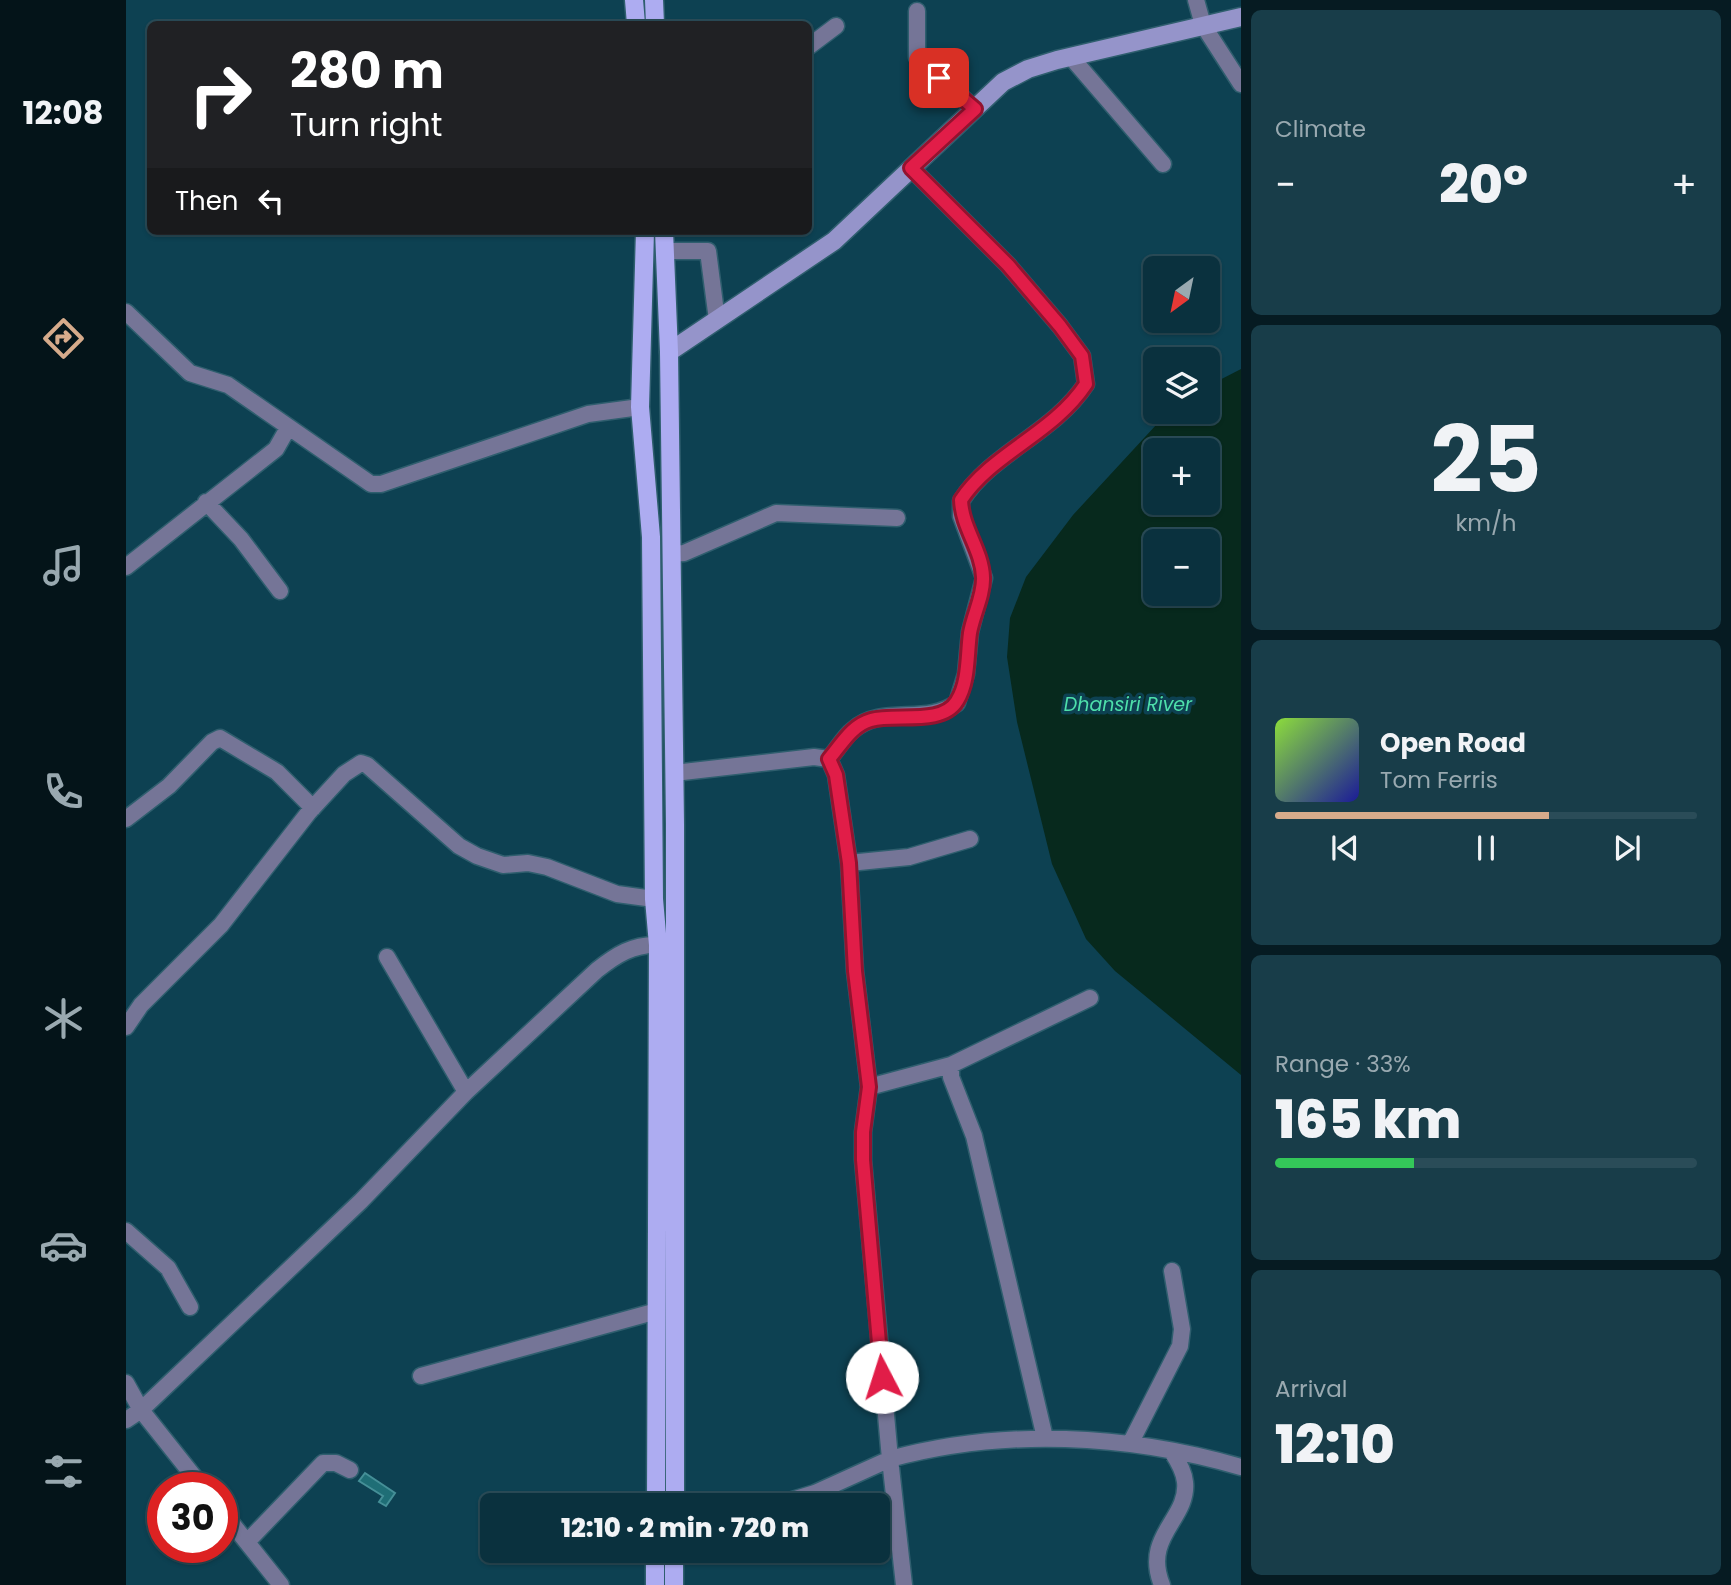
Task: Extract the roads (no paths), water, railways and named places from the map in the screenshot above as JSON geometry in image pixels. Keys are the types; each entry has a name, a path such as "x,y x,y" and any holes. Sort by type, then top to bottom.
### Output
{"main road":[{"path":"634,0 636,21"},
{"path":"654,0 655,21"},
{"path":"645,235 640,407 651,537 654,899 658,945 656,1493"},
{"path":"664,235 669,352 674,773 677,1248 675,1493"},
{"path":"655,1563 655,1585"},
{"path":"674,1563 674,1585"}],"street":[{"path":"1196,0 1203,25 1241,84"},
{"path":"917,11 917,57 975,109"},
{"path":"669,352 834,240 1012,77 1028,69 1072,57 1241,17"},
{"path":"812,44 836,26"},
{"path":"1072,57 1163,164"},
{"path":"829,759 853,730 870,720 933,715 947,711 957,703 966,674 970,632 984,578 961,516 961,500 982,474 1035,437 1076,399 1086,384 1082,356 1060,326 1008,265 911,168"},
{"path":"665,251 708,251 717,320"},
{"path":"126,312 190,373 228,385 371,484 382,484 588,414 640,407"},
{"path":"126,567 276,449 288,428"},
{"path":"206,502 241,539 280,592"},
{"path":"671,554 684,553 776,513 897,518"},
{"path":"126,819 169,786 212,742 220,738 277,772 313,808"},
{"path":"674,773 814,757 829,759"},
{"path":"829,759 836,775 849,863 855,971 869,1087 863,1132 863,1160 904,1585"},
{"path":"126,1027 141,1004 221,925 313,808 344,774 361,763 367,765 459,846 492,863 547,867 617,894 654,899"},
{"path":"849,863 909,857 970,839"},
{"path":"126,1420 141,1410 361,1201 466,1092 620,952 646,944 658,945"},
{"path":"387,957 466,1092"},
{"path":"869,1087 951,1065 1090,998"},
{"path":"951,1065 951,1077 974,1136 1045,1438"},
{"path":"126,1231 168,1268 190,1307"},
{"path":"1130,1444 1180,1346 1182,1329 1172,1272"},
{"path":"421,1376 657,1311"},
{"path":"126,1383 141,1410 190,1472"},
{"path":"815,1493 890,1458 970,1440 1045,1438 1130,1444 1241,1467"},
{"path":"1162,1585 1157,1572 1158,1548 1183,1498 1186,1484 1172,1452"},
{"path":"247,1542 324,1463 336,1463 350,1470"},
{"path":"238,1531 281,1585"}],"water":[{"name":"Dhansiri River","path":"1241,369 1241,1075 1115,971 1086,939 1052,864 1017,722 1007,657 1010,618 1026,577 1073,515 1143,439 1143,515 1220,515 1220,438 1144,438 1157,424 1220,424 1220,380"}]}
